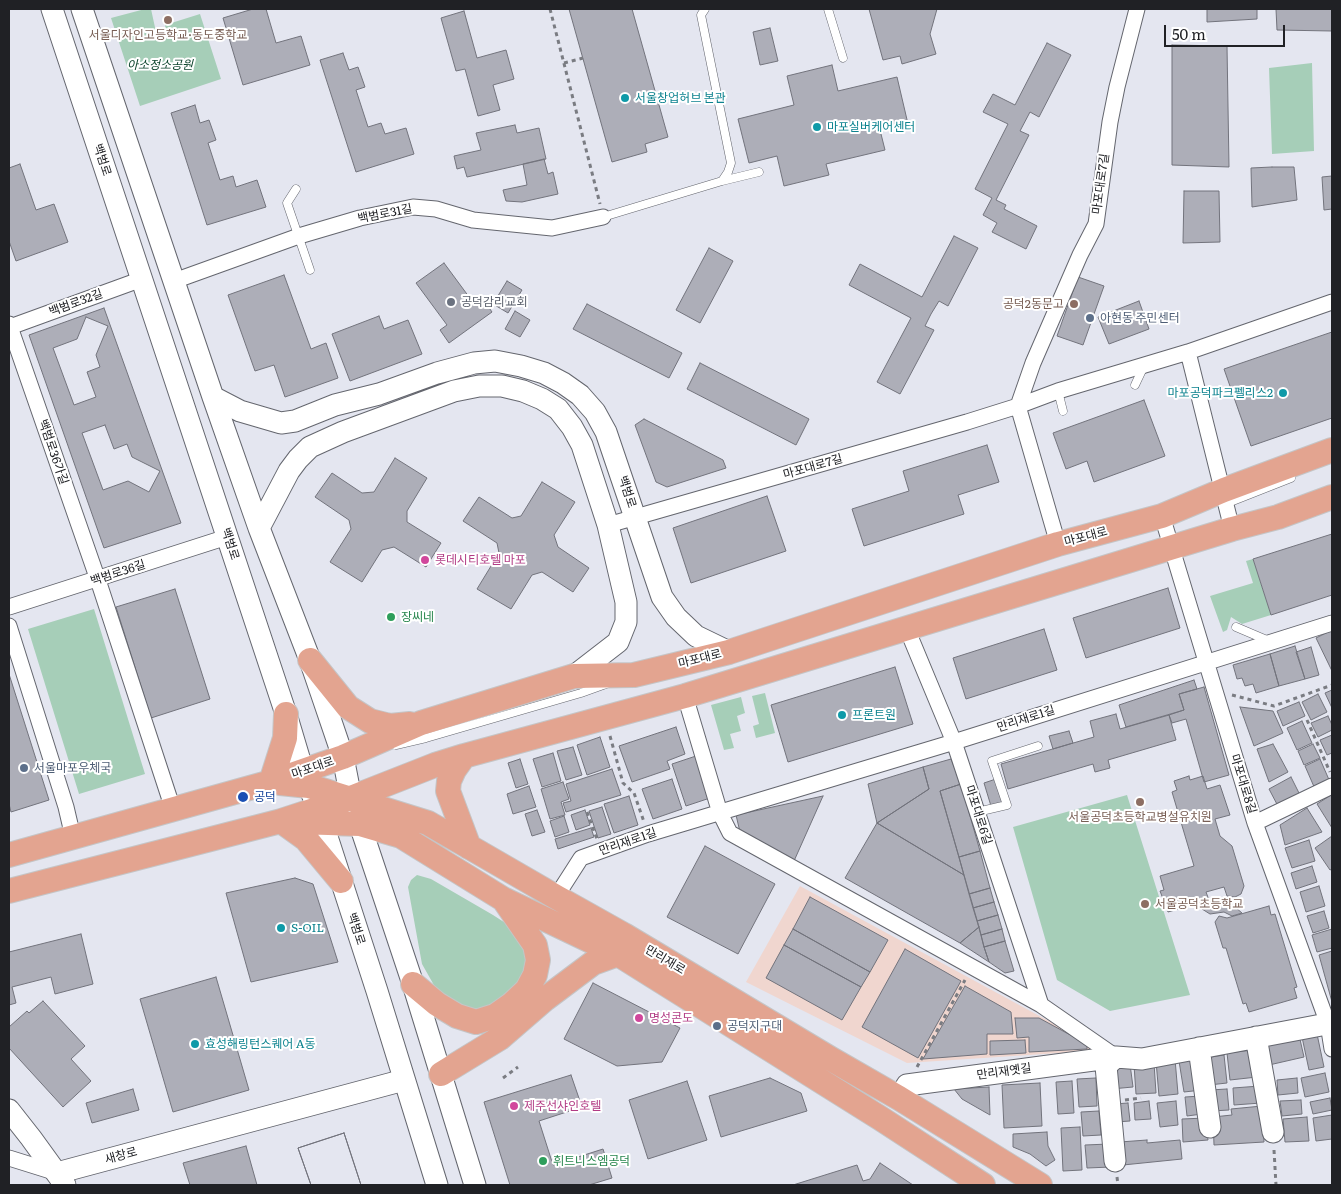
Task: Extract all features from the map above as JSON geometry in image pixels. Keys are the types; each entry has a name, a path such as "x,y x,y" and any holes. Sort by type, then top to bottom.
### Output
{"main road":[{"name":"백범로","path":"52,9 306,779 320,816 436,1185"},
{"path":"82,9 212,397 259,528 310,660 343,757 351,798 413,984 475,1185"},
{"name":"백범로","path":"212,397 240,411 281,423 295,421 335,405 379,394 438,373 474,363 495,361 544,373 580,395 595,412 606,432 662,597 676,617 696,636 729,652"},
{"path":"259,528 289,470 310,447 343,432 454,391 479,386 502,386 523,391 542,399 558,409 572,427 582,445 608,525 624,593 626,622 618,642 574,676"},
{"name":"마포대로","path":"9,855 271,782 306,779 343,757 421,723 574,676 634,675 729,652 1058,544 1222,499 1332,450"},
{"path":"9,891 281,821 320,816 351,798 435,765 685,696 1232,529 1278,517 1332,497"},
{"path":"310,660 348,707 370,721 390,726 421,723"},
{"path":"271,782 285,738 286,714"},
{"path":"464,756 454,770 449,781 448,791 469,847"},
{"name":"만리재로","path":"306,779 351,798 428,823 556,898 624,935 831,1059 903,1091 1040,1185"},
{"name":"만리재로","path":"320,816 360,824 401,836 503,899 618,954 880,1118 982,1185"},
{"path":"281,821 306,839 341,881"},
{"path":"413,984 457,1016 476,1022 495,1016 527,990 535,975 538,960 535,945 503,899"},
{"path":"441,1074 500,1038 545,999 593,963 618,954"},
{"name":"만리재옛길","path":"903,1091 1116,1057 1142,1058 1330,1023"},
{"path":"1256,1037 1273,1132"},
{"path":"1199,1048 1210,1127"},
{"path":"1116,1057 1106,1066 1116,1161"},
{"name":"새창로","path":"61,1179 185,1139 404,1080"},
{"path":"9,1110 61,1179"}],"street":[{"name":"마포대로7길","path":"1018,406 1034,363 1080,255 1096,224 1110,122 1137,9"},
{"name":"백범로31길","path":"174,281 299,236 360,218 413,207 436,210 473,220 552,228 603,217"},
{"name":"백범로32길","path":"9,325 142,279"},
{"name":"마포대로7길","path":"608,525 967,422 1058,391 1188,352 1332,302"},
{"name":"백범로36가길","path":"9,325 98,580"},
{"path":"1188,352 1222,499 1232,529"},
{"path":"1018,406 1058,544"},
{"name":"마포대로8길","path":"1162,516 1255,823 1330,1023 1332,1049"},
{"name":"백범로36길","path":"9,607 98,580 227,537"},
{"path":"98,580 174,809"},
{"name":"만리재로1길","path":"556,898 582,858 648,834 954,742 1332,623"},
{"path":"9,626 66,807 73,837"},
{"name":"마포대로6길","path":"907,629 954,742 1041,1005"},
{"path":"685,696 720,813 730,833 1041,1005 1116,1057"},
{"path":"1255,823 1332,786"},
{"path":"9,1158 61,1179"}],"lane":[{"path":"705,9 701,15 731,163 722,181"},
{"path":"828,9 843,58"},
{"path":"603,217 722,181 759,172"},
{"path":"296,189 288,203 310,270"},
{"path":"1135,385 1145,365"},
{"path":"1058,391 1063,412"},
{"path":"1222,499 1295,476"},
{"path":"1162,516 1199,509"},
{"path":"1236,627 1271,642"},
{"path":"343,757 426,738 581,693 634,675"},
{"path":"977,812 1007,805 992,761 1038,746"}],"path":[{"path":"550,9 603,217"},
{"path":"564,62 583,58"},
{"path":"1215,691 1274,706 1332,685"},
{"path":"604,718 623,783 634,793 648,834"},
{"path":"1307,720 1332,777"},
{"path":"587,812 601,851"},
{"path":"903,1091 972,968"},
{"path":"503,1078 518,1067"},
{"path":"1273,1132 1276,1185"}],"shaded area":[{"path":"800,886 1091,1044 1090,1051 907,1063 746,982"}],"green space":[{"name":"아소정소공원","path":"151,9 156,32 166,33 165,25 200,14 221,79 140,106 111,18"},
{"path":"1312,63 1314,151 1272,154 1269,68"},
{"path":"1253,559 1271,615 1242,624 1231,617 1227,630 1223,632 1210,596 1253,583 1246,561"},
{"path":"94,609 145,774 79,794 28,629"},
{"path":"765,693 775,733 756,738 753,726 759,724 752,696"},
{"path":"741,697 745,713 737,716 741,731 730,734 734,748 724,750 711,705"},
{"path":"1127,795 1190,995 1110,1011 1057,980 1013,827"},
{"path":"417,875 431,879 493,915 510,926 524,940 532,969 506,1003 472,1011 453,1002 435,987 422,964 408,887 411,880"}],"building":[{"path":"253,9 266,9 276,43 301,36 310,65 243,85 223,18"},
{"name":"서울창업허브 본관","path":"569,9 632,9 668,137 645,144 647,152 612,162"},
{"path":"869,9 937,9 930,34 936,54 902,64 900,56 883,60"},
{"path":"1207,9 1257,9 1257,19 1207,22"},
{"path":"1276,9 1332,9 1332,31 1277,30"},
{"path":"464,11 477,58 506,50 514,79 493,85 500,110 478,116 465,69 456,71 441,18"},
{"path":"770,28 778,61 760,65 753,32"},
{"path":"1047,43 1071,55 1039,117 1030,112 1020,131 1029,135 996,200 1006,205 1004,209 1037,226 1026,249 992,232 997,223 983,215 992,198 975,189 1008,124 983,112 993,94 1015,105"},
{"path":"1172,45 1227,46 1229,167 1172,165"},
{"path":"343,53 349,70 358,67 365,87 356,90 368,127 381,123 385,134 406,128 414,154 356,172 320,60"},
{"name":"마포실버케어센터","path":"832,65 838,91 897,77 908,124 880,130 885,150 826,164 829,175 784,186 777,156 749,163 738,119 794,105 787,76"},
{"path":"195,105 200,123 209,120 216,140 208,143 220,180 233,176 236,187 257,180 266,207 207,225 171,113"},
{"path":"515,125 517,133 539,128 546,159 467,177 464,167 457,169 454,156 481,150 476,133"},
{"path":"544,159 548,174 553,172 558,194 522,202 506,201 503,190 527,185 523,164"},
{"path":"20,164 36,210 54,204 68,242 16,261 9,241 9,168"},
{"path":"1294,167 1297,200 1252,207 1251,168"},
{"path":"1332,176 1332,209 1324,210 1322,177"},
{"path":"1184,191 1219,191 1220,242 1183,243"},
{"path":"954,236 978,248 948,306 939,301 931,314 925,326 934,330 900,394 877,382 911,318 849,285 860,264 922,297"},
{"path":"709,248 733,261 700,323 676,310"},
{"name":"공덕감리교회","path":"444,263 475,305 483,299 492,312 449,343 440,330 447,325 416,283"},
{"path":"284,275 311,349 326,343 338,378 285,397 274,365 255,371 228,295"},
{"path":"1078,277 1104,286 1083,345 1057,336"},
{"path":"507,281 522,290 508,313 493,304"},
{"path":"1139,301 1149,329 1109,344 1098,317"},
{"path":"587,304 682,353 669,378 573,329"},
{"path":"104,308 181,523 104,548 29,335"},
{"path":"515,311 530,320 520,337 505,329"},
{"path":"379,316 384,329 408,320 422,354 350,381 332,334"},
{"path":"86,317 108,326 96,355 100,367 87,372 96,397 74,405 53,348 77,339"},
{"name":"마포공덕파크펠리스2","path":"1332,332 1332,418 1251,446 1224,369"},
{"path":"700,363 809,419 796,445 687,389"},
{"path":"1144,400 1165,456 1094,482 1087,461 1066,469 1053,433"},
{"path":"644,419 723,460 726,468 667,487 656,482 635,425"},
{"path":"105,425 114,449 127,444 132,457 160,471 149,492 128,481 103,490 82,433"},
{"path":"987,445 999,482 958,495 964,514 864,546 852,509 909,491 903,471"},
{"path":"395,458 427,478 407,511 407,522 441,543 426,567 394,547 382,550 362,582 330,562 351,529 349,520 315,497 332,473 362,493 374,492"},
{"path":"542,482 575,502 554,535 558,547 589,568 573,592 542,572 532,575 511,609 477,589 499,553 497,543 463,521 479,497 512,518 521,516"},
{"path":"767,496 786,551 691,583 673,528"},
{"path":"1332,534 1332,595 1271,615 1253,559"},
{"path":"1168,588 1180,628 1086,658 1073,618"},
{"path":"175,589 210,699 151,718 116,607"},
{"path":"1044,629 1057,670 966,699 953,658"},
{"path":"1332,630 1332,671 1316,638"},
{"path":"1295,646 1305,679 1279,686 1270,654"},
{"path":"1311,647 1319,675 1305,679 1296,652"},
{"path":"1270,654 1279,686 1256,693 1253,684 1245,686 1242,678 1237,679 1233,665"},
{"name":"프론트원","path":"895,667 913,724 788,762 771,705"},
{"path":"9,674 49,800 11,812 9,804"},
{"path":"1194,680 1197,689 1179,694 1184,710 1126,727 1119,705"},
{"path":"1204,687 1229,775 1204,782 1186,719 1172,723 1169,715 1184,710 1179,694"},
{"path":"1332,690 1332,708 1325,693"},
{"path":"1318,694 1327,712 1311,720 1302,702"},
{"path":"1299,702 1305,716 1283,726 1277,711"},
{"path":"1240,707 1273,711 1283,733 1254,746"},
{"path":"1116,714 1120,729 1169,715 1176,740 1108,760 1110,768 1095,772 1093,764 1008,789 1001,764 1094,737 1090,721"},
{"path":"1328,716 1332,730 1318,737 1311,723"},
{"path":"1302,721 1312,743 1297,750 1287,728"},
{"path":"676,727 685,754 667,761 670,769 632,782 619,746"},
{"path":"1069,731 1073,743 1053,749 1049,736"},
{"path":"1332,735 1332,753 1327,755 1320,740"},
{"path":"600,737 610,767 587,775 577,745"},
{"path":"1273,744 1288,772 1269,782 1257,749"},
{"path":"1313,744 1320,758 1304,765 1298,751"},
{"path":"573,747 582,775 566,780 557,751"},
{"path":"553,753 561,781 542,787 533,759"},
{"path":"696,756 710,798 686,806 672,764"},
{"path":"520,759 528,784 516,788 508,763"},
{"path":"951,759 961,784 940,791 964,875 877,823 929,789 923,767"},
{"path":"1320,759 1330,782 1315,789 1305,766"},
{"path":"923,767 929,789 877,823 868,784"},
{"path":"612,769 621,795 566,812 563,803 571,801 566,784"},
{"path":"1189,776 1190,780 1203,776 1207,789 1220,785 1230,815 1215,819 1220,836 1232,846 1244,886 1241,894 1235,897 1227,896 1224,887 1206,892 1209,900 1168,912 1160,891 1164,890 1160,876 1194,866 1172,792 1177,790 1174,781"},
{"path":"1291,777 1301,797 1279,808 1269,789"},
{"path":"672,779 682,809 653,819 642,789"},
{"path":"996,779 1004,802 991,806 984,783"},
{"path":"563,782 569,799 561,802 565,815 550,819 541,789"},
{"path":"961,784 980,851 959,857 940,791"},
{"path":"529,786 536,807 513,814 507,794"},
{"path":"1331,795 1332,797 1332,828 1317,804"},
{"path":"629,796 638,825 614,833 604,804"},
{"path":"823,796 794,861 740,832 736,815"},
{"path":"602,807 611,834 598,838 589,811"},
{"path":"1307,808 1322,832 1285,845 1280,825"},
{"path":"537,810 545,832 532,836 525,814"},
{"path":"585,810 590,825 576,830 571,815"},
{"path":"564,816 569,832 555,837 550,821"},
{"path":"877,823 964,875 979,927 960,943 845,878"},
{"path":"591,828 594,837 558,849 555,839"},
{"path":"1332,836 1332,869 1330,870 1315,848"},
{"path":"1309,840 1315,861 1292,868 1285,848"},
{"path":"705,846 775,884 738,954 667,917"},
{"path":"980,851 990,888 969,894 959,857"},
{"path":"1312,866 1317,882 1296,889 1291,873"},
{"name":"S-OIL","path":"295,878 313,884 338,962 251,982 226,893"},
{"path":"1319,886 1325,906 1306,912 1300,892"},
{"path":"990,888 994,902 973,908 969,894"},
{"path":"810,897 888,940 870,972 793,929"},
{"path":"1209,900 1212,904 1235,907 1242,913 1232,916 1224,912 1210,914 1202,909 1199,903"},
{"path":"994,902 998,915 977,921 973,908"},
{"path":"1269,906 1271,915 1275,914 1297,987 1294,988 1297,998 1249,1012 1246,1003 1243,1004 1226,948 1223,948 1215,922 1219,916 1227,918"},
{"path":"1324,911 1329,928 1313,933 1307,916"},
{"path":"998,915 1002,929 981,935 977,921"},
{"path":"979,927 984,947 989,962 960,943"},
{"path":"793,929 870,972 861,987 784,945"},
{"path":"1002,929 1005,941 984,947 981,935"},
{"path":"1332,929 1332,948 1317,952 1312,935"},
{"path":"81,934 93,984 55,994 51,977 12,987 16,1003 9,1005 9,952"},
{"path":"1005,941 1014,971 1005,973 989,962 984,947"},
{"path":"784,945 861,987 842,1020 766,978"},
{"path":"905,949 961,981 918,1058 862,1027"},
{"path":"1332,951 1332,1002 1319,955"},
{"name":"효성해링턴스퀘어 A동","path":"216,977 249,1090 173,1112 140,999"},
{"path":"593,983 680,1028 662,1062 617,1066 564,1039"},
{"path":"965,986 1011,1012 1013,1034 987,1034 987,1054 923,1059"},
{"path":"43,1001 85,1046 71,1059 91,1081 63,1107 9,1048 9,1027 27,1011 29,1013"},
{"path":"1015,1018 1039,1018 1087,1044 1087,1049 1029,1052 1029,1037 1017,1038"},
{"path":"1317,1034 1324,1067 1309,1070 1302,1037"},
{"path":"1299,1035 1304,1057 1269,1065 1264,1043"},
{"path":"1025,1040 1026,1053 990,1055 990,1041"},
{"path":"1253,1050 1257,1077 1230,1080 1227,1053"},
{"path":"1224,1055 1227,1083 1209,1085 1205,1058"},
{"path":"1175,1059 1178,1094 1159,1096 1156,1061"},
{"path":"1198,1059 1202,1090 1184,1092 1179,1061"},
{"path":"1154,1063 1156,1093 1136,1094 1134,1065"},
{"path":"1130,1064 1133,1087 1111,1089 1109,1066"},
{"path":"1325,1073 1329,1092 1305,1097 1301,1078"},
{"path":"571,1075 582,1107 539,1121 553,1165 603,1149 612,1178 589,1185 510,1185 484,1102"},
{"path":"770,1078 801,1093 807,1111 721,1137 709,1096"},
{"path":"1096,1078 1097,1106 1079,1107 1077,1079"},
{"path":"1297,1078 1298,1093 1278,1095 1277,1080"},
{"path":"687,1081 707,1140 648,1159 629,1100"},
{"path":"1072,1081 1074,1113 1058,1114 1056,1082"},
{"path":"1040,1083 1042,1126 1004,1128 1002,1085"},
{"path":"1260,1086 1261,1103 1234,1105 1233,1088"},
{"path":"989,1087 990,1115 962,1099 954,1089"},
{"path":"133,1089 139,1110 92,1123 86,1103"},
{"path":"1227,1089 1229,1110 1212,1111 1210,1090"},
{"path":"1201,1096 1202,1114 1187,1116 1185,1097"},
{"path":"1330,1098 1332,1110 1313,1114 1310,1102"},
{"path":"1301,1100 1302,1114 1282,1116 1280,1101"},
{"path":"1149,1101 1151,1119 1135,1120 1134,1103"},
{"path":"1176,1101 1178,1125 1160,1127 1157,1103"},
{"path":"1128,1103 1130,1121 1116,1122 1114,1104"},
{"path":"1262,1106 1264,1142 1214,1145 1213,1117 1232,1115 1231,1109"},
{"path":"1099,1111 1101,1135 1083,1136 1081,1112"},
{"path":"1332,1115 1332,1139 1316,1141 1313,1118"},
{"path":"1307,1117 1309,1141 1285,1142 1283,1119"},
{"path":"1206,1118 1208,1140 1183,1142 1182,1119"},
{"path":"1080,1127 1082,1170 1063,1171 1061,1128"},
{"path":"1047,1132 1048,1146 1055,1160 1046,1166 1030,1154 1013,1147 1013,1134"},
{"path":"344,1133 361,1185 311,1185 298,1148"},
{"path":"344,1133 361,1185 311,1185 298,1148"},
{"path":"1147,1140 1147,1143 1180,1140 1182,1159 1123,1165 1120,1142"},
{"path":"1109,1144 1111,1167 1087,1168 1085,1145"},
{"path":"246,1146 257,1185 190,1185 183,1163"},
{"path":"880,1163 913,1185 793,1185 857,1165 863,1181 870,1179"}],"place":[{"name":"서울디자인고등학교·동도중학교","path":"168,20"},
{"name":"서울창업허브 본관","path":"625,98"},
{"name":"마포실버케어센터","path":"817,127"},
{"name":"공덕감리교회","path":"451,302"},
{"name":"공덕2동문고","path":"1074,304"},
{"name":"아현동 주민센터","path":"1090,318"},
{"name":"마포공덕파크펠리스2","path":"1283,393"},
{"name":"롯데시티호텔 마포","path":"425,560"},
{"name":"장씨네","path":"391,617"},
{"name":"프론트원","path":"842,715"},
{"name":"서울마포우체국","path":"24,768"},
{"name":"공덕","path":"243,797"},
{"name":"서울공덕초등학교병설유치원","path":"1140,802"},
{"name":"서울공덕초등학교","path":"1145,904"},
{"name":"S-OIL","path":"281,928"},
{"name":"명성콘도","path":"639,1018"},
{"name":"공덕지구대","path":"717,1026"},
{"name":"효성해링턴스퀘어 A동","path":"195,1044"},
{"name":"제주선샤인호텔","path":"514,1106"},
{"name":"휘트니스엠공덕","path":"543,1161"}]}
